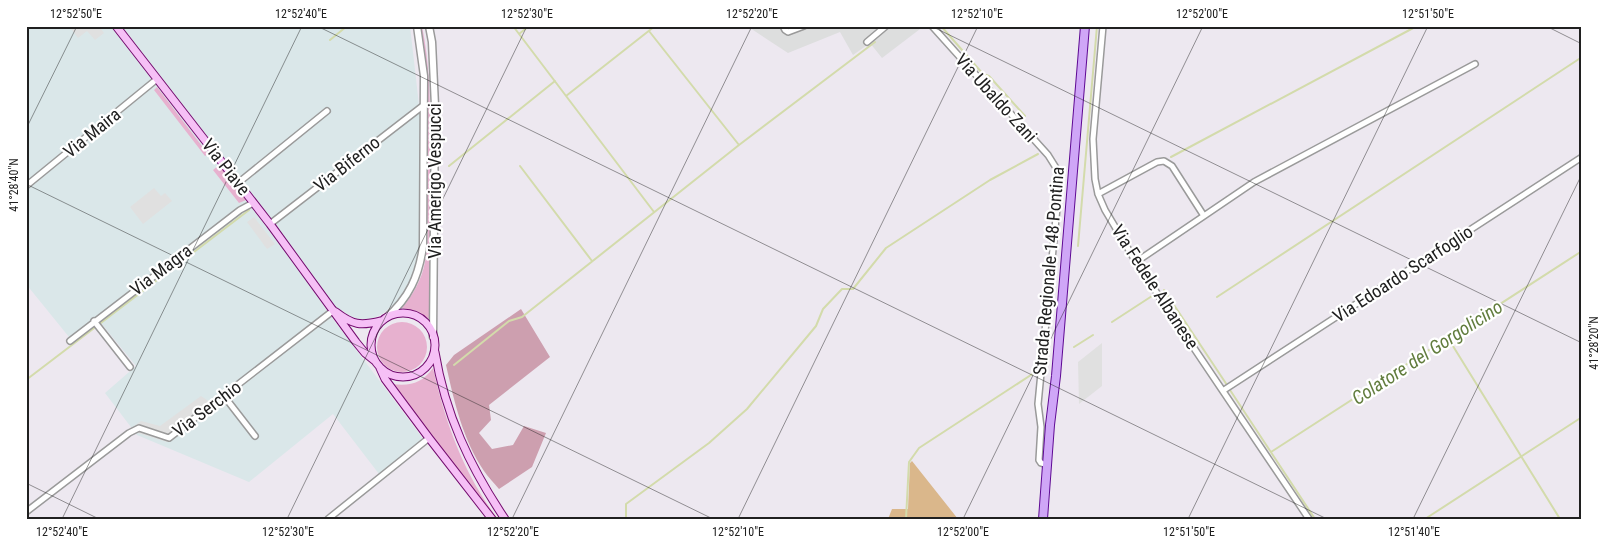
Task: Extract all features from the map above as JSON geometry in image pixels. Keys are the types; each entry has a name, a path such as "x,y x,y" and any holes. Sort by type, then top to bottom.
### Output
{"main road":[{"name":"Via Piave","path":"116,26 270,224 356,342 365,353 375,360"},
{"name":"Strada Regionale 148 Pontina","path":"1043,519 1085,26"},
{"name":"Via Piave","path":"334,310 353,323 361,324 384,320"},
{"path":"492,519 385,379 375,360 372,353 372,336 384,320 395,314 414,316 423,321 429,328 433,337 442,391 453,424 477,474 505,519"},
{"path":"380,368 388,374 398,377 418,373 432,358 434,348"}],"street":[{"name":"Via Amerigo Vespucci","path":"384,320 401,304 409,292 421,260 424,234 424,76 417,26"},
{"name":"Via Amerigo Vespucci","path":"429,26 432,42 435,106 433,337"},
{"path":"783,26 788,32 804,26"},
{"path":"867,42 886,26"},
{"name":"Via Ubaldo Zani","path":"932,26 1051,159 1058,171 1059,187 1038,404 1040,427 1039,460 1047,465"},
{"name":"Via Fedele Albanese","path":"1103,26 1093,145 1094,173 1098,194 1106,213 1136,262 1224,390 1309,519"},
{"path":"1136,262 1254,182 1283,165 1476,64"},
{"name":"Via Maira","path":"26,186 157,79"},
{"name":"Via Biferno","path":"270,224 424,105"},
{"path":"238,183 327,111"},
{"name":"Via Edoardo Scarfoglio","path":"1224,390 1582,157"},
{"path":"1098,194 1157,162 1164,161 1172,166 1204,216"},
{"name":"Via Magra","path":"70,340 240,210 253,203"},
{"name":"Via Serchio","path":"26,512 129,433 139,428 169,438 334,310"},
{"path":"94,321 130,367"},
{"path":"224,396 255,436"},
{"path":"328,519 429,438"}],"shaded area":[{"path":"26,26 410,26 420,114 419,256 404,293 398,301 382,314 365,320 350,317 343,311 333,319 424,440 379,474 333,414 249,482 137,435 105,393 136,366 96,317 69,337 26,284"},
{"path":"69,26 99,26 104,33 95,40 87,31 78,38"},
{"path":"420,26 422,26 425,44 430,100 429,319 416,311 402,308 419,281 424,268 427,247 428,111 426,68"},
{"path":"747,26 924,26 882,58 870,43 853,55 840,32 788,53"},
{"path":"157,87 208,154 205,156 154,90"},
{"path":"219,165 246,200 239,203 213,170"},
{"path":"154,188 161,196 165,193 172,201 143,224 130,207"},
{"path":"254,217 275,244 267,249 247,222"},
{"path":"521,309 550,357 489,405 491,420 479,433 492,449 513,445 524,426 546,433 532,467 499,489 484,471 470,446 456,406 446,365 454,355"},
{"path":"397,322 407,322 420,329 427,342 427,352 420,365 407,372 397,372 388,368 381,361 377,352 377,342 381,333 388,326"},
{"path":"1102,343 1102,386 1079,404 1078,362"},
{"path":"433,368 443,408 457,447 475,484 498,519 495,519 391,384 404,385 415,383 424,378"},
{"path":"201,396 213,407 167,442 138,433 133,427 141,421 160,426"},
{"path":"912,461 958,519 888,519 892,509 908,509 910,463"}],"waterway":[{"path":"330,40 347,26"},
{"path":"513,26 654,212"},
{"path":"519,34 529,26"},
{"path":"566,96 655,26"},
{"path":"941,26 983,74 989,76 1025,116"},
{"path":"1078,246 1097,26"},
{"path":"1171,157 1417,26"},
{"path":"649,31 739,145"},
{"path":"454,365 509,321 522,317 739,145 875,42"},
{"path":"1217,297 1582,57"},
{"path":"449,166 555,81"},
{"path":"626,519 626,504 709,443 747,409 816,326 823,309 842,289 853,289 886,248 990,180 1038,154"},
{"path":"520,166 592,261"},
{"path":"26,380 249,210"},
{"name":"Colatore del Gorgolicino","path":"1271,452 1582,251"},
{"path":"1164,290 1227,385"},
{"path":"1112,322 1152,296"},
{"path":"1074,347 1093,335"},
{"path":"1448,338 1560,519"},
{"path":"906,519 909,462 919,448 1037,371"},
{"name":"Colatore del Gorgolicino","path":"1230,390 1315,519"},
{"path":"1425,519 1582,417"}]}
